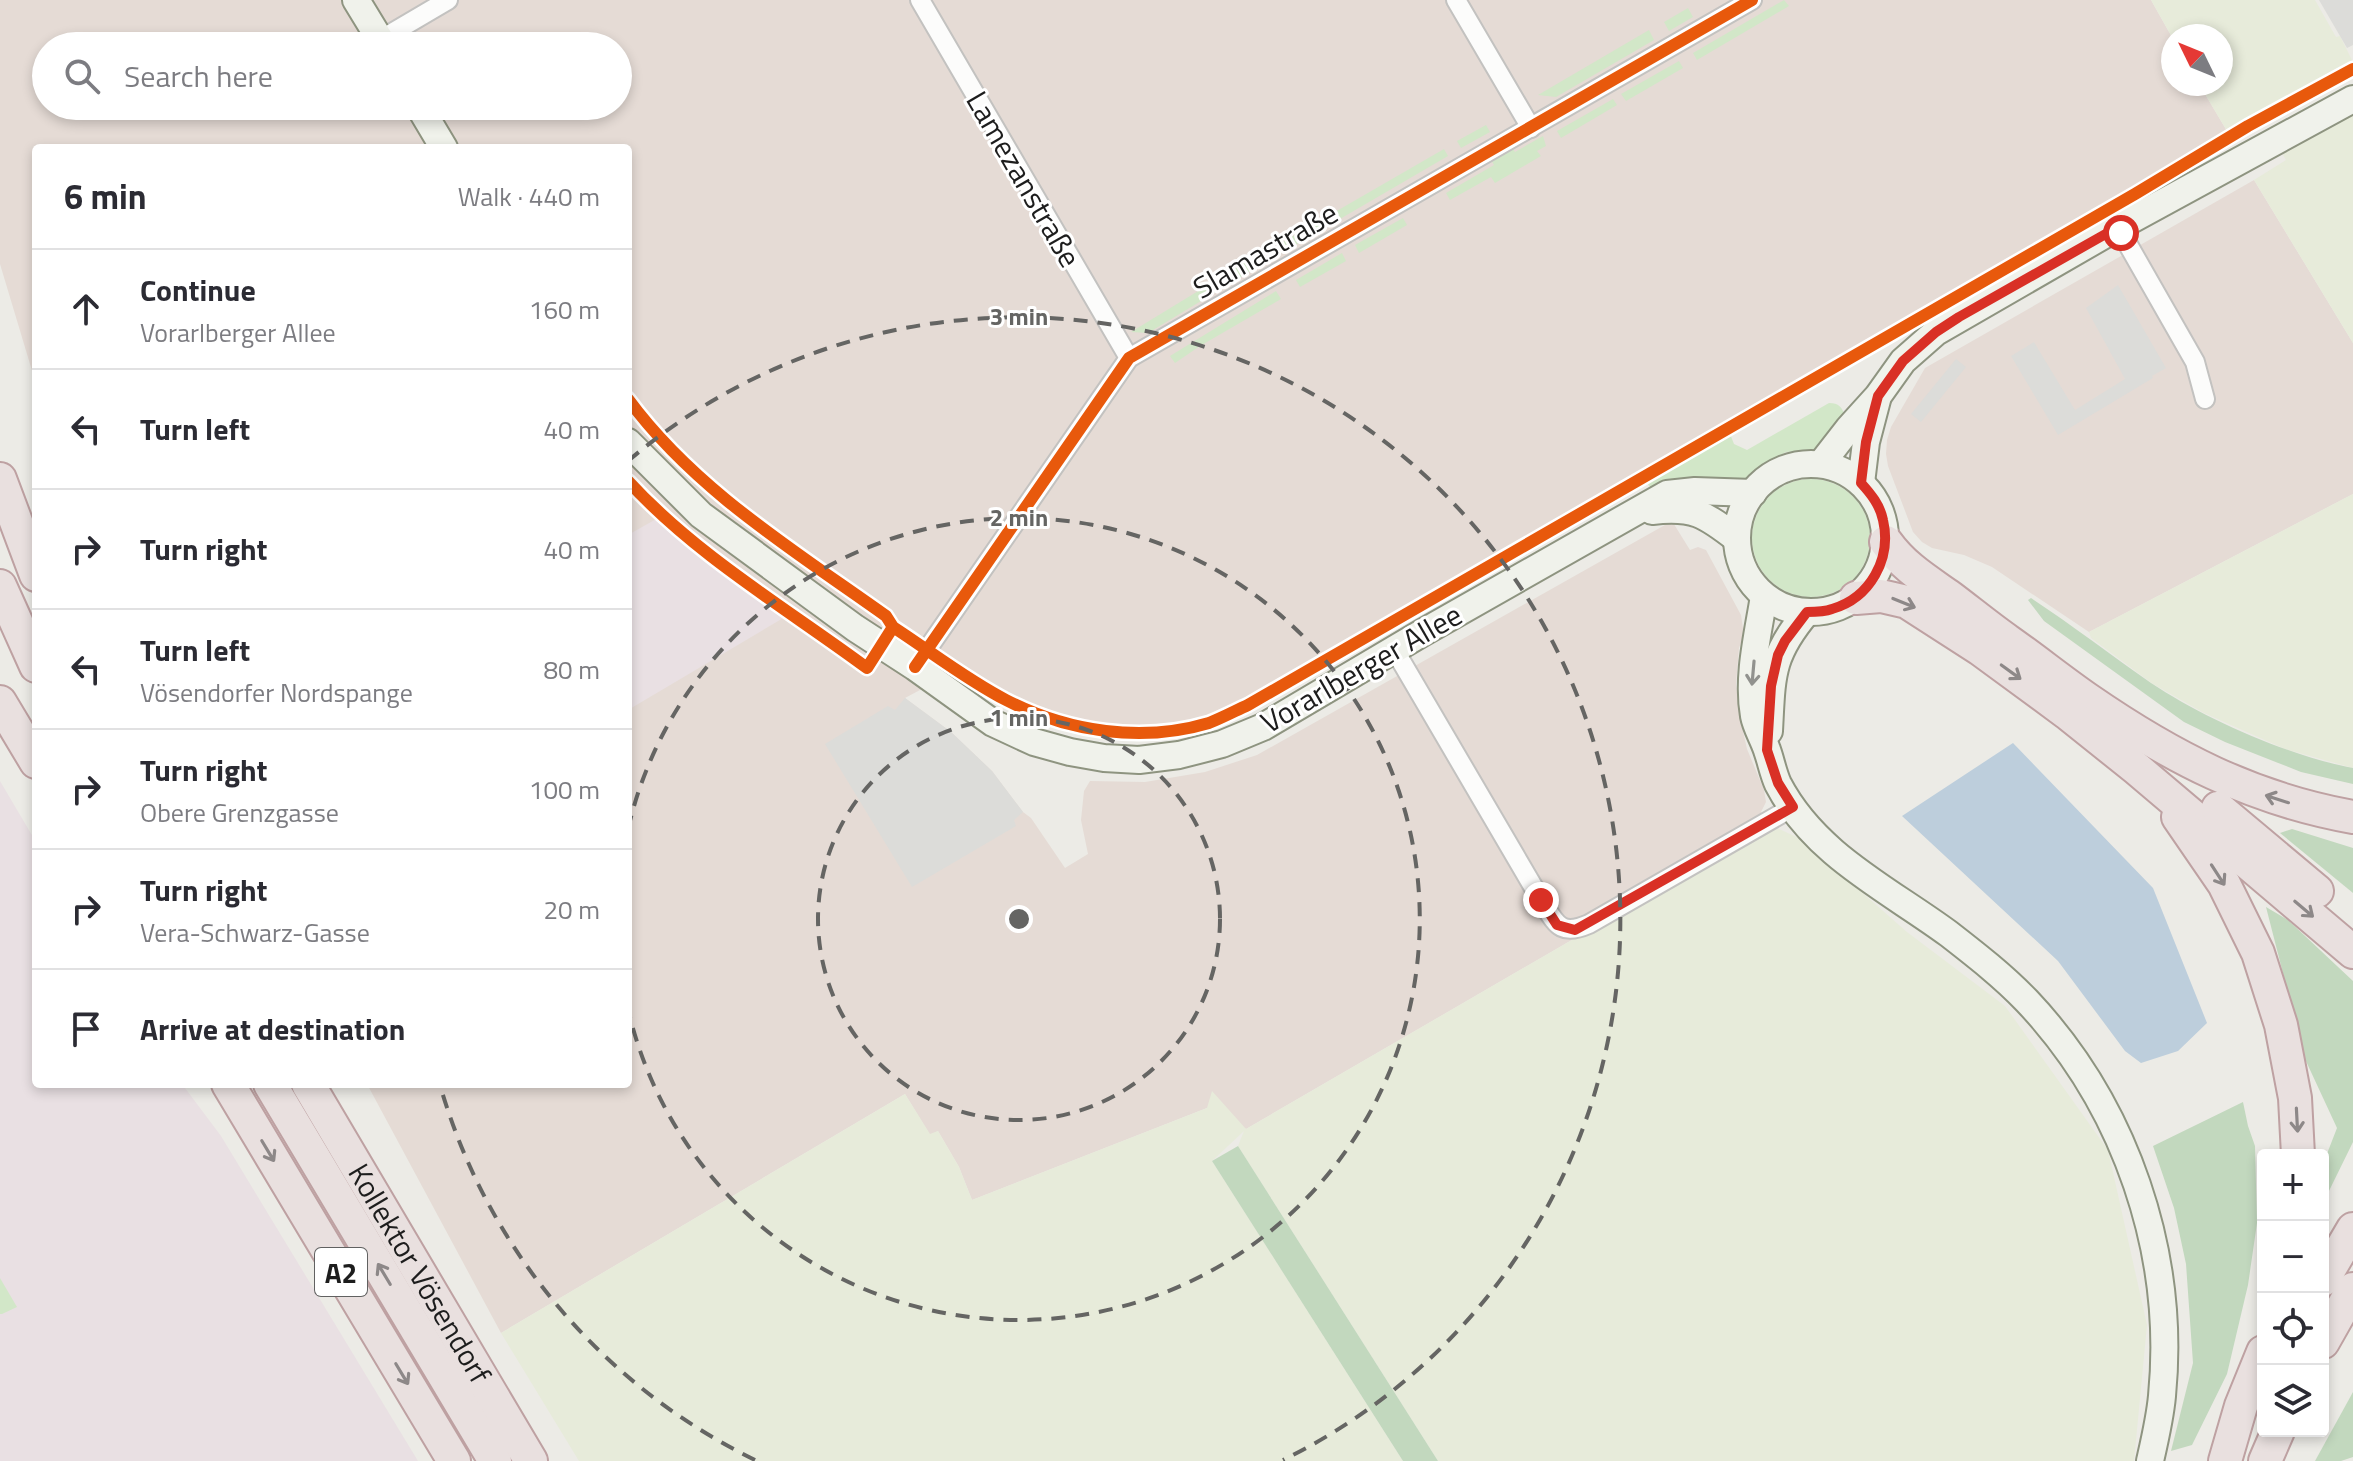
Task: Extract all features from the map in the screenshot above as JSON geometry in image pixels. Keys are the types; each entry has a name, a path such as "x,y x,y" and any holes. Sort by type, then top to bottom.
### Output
{"highway":[{"path":"0,479 32,564"},
{"path":"1886,542 1910,570 2087,699 2192,764 2246,789 2313,810 2353,817"},
{"path":"0,586 32,657"},
{"path":"1856,598 1896,598 1980,649 2137,769 2353,952"},
{"path":"0,630 32,684"},
{"path":"2087,699 2353,922"},
{"path":"0,702 32,755"},
{"path":"2137,769 2182,822 2224,884 2258,953 2281,1025 2295,1098 2298,1149"},
{"name":"A2","path":"230,1088 454,1461"},
{"name":"A2","path":"272,1088 495,1461"},
{"name":"Kollektor Vösendorf","path":"310,1088 531,1461"},
{"path":"2329,1270 2353,1229"},
{"path":"2329,1331 2353,1289"},
{"path":"2227,1461 2241,1406 2258,1365"},
{"path":"2227,1461 2257,1403"},
{"path":"2265,1461 2275,1437"}],"main road":[{"path":"356,0 375,32"},
{"path":"1821,464 1903,361 1936,332 2118,227 2353,99"},
{"path":"427,120 442,144"},
{"path":"1861,483 1866,442 1878,396"},
{"name":"Vorarlberger Allee","path":"632,446 701,515 855,628 993,723 1034,742 1070,752 1139,760 1179,755 1222,744 1263,727 1667,494 1695,491 1753,493"},
{"path":"1821,464 1843,471 1861,483 1875,499 1883,519 1886,542 1880,566 1870,584 1856,598 1831,610 1807,612 1782,606 1764,596 1749,578 1739,556 1737,539 1743,510 1753,493 1772,476 1795,466 1821,464"},
{"name":"Vorarlberger Allee","path":"1632,513 1683,508 1710,518 1737,539"},
{"path":"1764,596 1752,686 1754,717 1778,783 1793,807 1845,862 1946,932 2015,990 2064,1046 2102,1103 2124,1151 2140,1194 2159,1271 2164,1344 2162,1395 2150,1461"},
{"path":"1767,750 1771,686 1778,655 1807,612"}],"street":[{"path":"399,32 448,0"},
{"name":"Lamezanstraße","path":"920,0 1129,358"},
{"path":"1456,0 1531,128"},
{"name":"Slamastraße","path":"915,667 1129,358 1752,0"},
{"path":"2118,227 2195,362 2205,399"},
{"path":"1394,649 1557,925 1575,930 1589,924 1793,807"}],"shaded area":[{"path":"0,0 2151,0 2165,24 2161,24 2161,96 2206,96 2227,131 2089,215 1247,700 1212,717 1175,726 1135,729 1061,720 1019,702 965,666 905,698 951,732 992,771 1031,818 1065,868 1088,854 1081,820 1084,791 1090,781 1145,782 1205,772 1257,755 1672,521 1690,550 1698,547 1706,550 1741,615 1744,635 1739,648 1736,684 1740,718 1747,749 1764,790 1766,802 1761,812 1770,825 1246,1129 1207,1108 972,1200 959,1167 938,1131 930,1135 905,1094 501,1333 369,1088 632,1088 632,144 32,144 32,371 0,264"},
{"path":"2319,0 2353,0 2353,45 2347,48"},
{"path":"2254,180 2353,343 2353,494 2089,632 1992,567 1922,542 1913,532 1886,454 1891,427 1925,368"},
{"path":"2118,285 2166,368 2058,435 2011,356 2034,342 2075,410 2125,379 2086,308"},
{"path":"1956,359 1966,367 1921,422 1911,414"},
{"path":"658,518 785,617 632,708 632,533"},
{"path":"905,698 951,732 992,771 1023,812 1014,820 1016,826 912,887 825,744 888,706 895,710"},
{"path":"0,781 32,835 32,1088 185,1088 221,1136 418,1461 0,1461"}],"green space":[{"path":"1784,0 1789,6 1697,60 1693,53"},
{"path":"2151,0 2315,0 2336,37 2340,36 2353,62 2227,131 2206,96 2233,96 2233,24 2165,24"},
{"path":"1688,8 1693,17 1669,31 1664,22"},
{"path":"1649,30 1654,40 1556,97 1538,95"},
{"path":"1679,61 1683,68 1626,101 1621,94"},
{"path":"1613,99 1617,105 1561,138 1557,131"},
{"path":"2353,115 2353,343 2254,180 2286,160 2282,153"},
{"path":"1486,125 1490,132 1461,148 1457,141"},
{"path":"1543,136 1546,146 1537,151 1541,156 1495,183 1491,177 1450,200 1446,193 1494,165 1491,160 1511,147 1515,152"},
{"path":"1444,149 1448,156 1273,258 1269,250"},
{"path":"1403,218 1407,225 1359,253 1355,245"},
{"path":"1342,253 1346,261 1300,287 1296,280"},
{"path":"1254,257 1259,266 1148,333 1131,332"},
{"path":"1276,291 1281,299 1175,363 1170,356"},
{"path":"1829,403 1840,406 1845,416 1817,450 1786,452 1734,484 1651,488 1646,482 1730,434 1734,444 1747,450"},
{"path":"1811,479 1834,483 1853,496 1866,515 1870,538 1866,561 1853,580 1834,593 1811,597 1788,593 1769,580 1756,561 1752,538 1756,515 1769,496 1788,483"},
{"path":"2353,494 2353,768 2285,749 2204,713 2153,684 2091,638 2089,632"},
{"path":"2031,598 2151,683 2196,710 2302,755 2353,768 2353,784 2301,772 2184,722 2044,621 2028,600"},
{"path":"1770,825 1801,839 1907,932 2005,1006 2108,1150 2147,1325 2134,1461 1438,1461 1238,1146 1244,1131 1212,1161 1403,1461 579,1461 501,1333 905,1094 930,1134 938,1131 959,1167 972,1200 1207,1108 1212,1091 1246,1129"},
{"path":"2292,829 2353,848 2353,893 2280,833"},
{"path":"2266,907 2288,920 2353,981 2353,1142 2329,1191 2329,1149 2337,1128 2305,1059"},
{"path":"2243,1102 2255,1146 2257,1223 2248,1285 2227,1374 2192,1445 2171,1451 2193,1363 2186,1264 2174,1208 2153,1146"},
{"path":"1238,1146 1438,1461 1403,1461 1212,1161"},
{"path":"0,1278 17,1307 2,1314 0,1314"},
{"path":"2353,1392 2353,1457 2341,1461 2315,1461"}],"water":[{"path":"2013,743 2153,888 2207,1023 2178,1051 2141,1063 2125,1051 2058,961 1902,816"}],"cycle path":[{"path":"915,667 1129,358 1752,0"},
{"path":"632,404 655,432 715,491 782,543 886,616 893,627 991,692 1030,711 1080,727 1132,733 1184,729 1209,723 1248,705 2248,126 2353,69"},
{"path":"632,485 713,557 867,668 893,627"}],"route":[{"path":"1541,900 1557,925 1575,930 1793,807 1778,783 1767,750 1773,673 1785,641 1807,612 1831,610 1856,598 1870,584 1880,566 1886,542 1883,519 1875,499 1861,483 1866,442 1878,396 1903,361 1936,332 2118,227 2121,233"}]}
